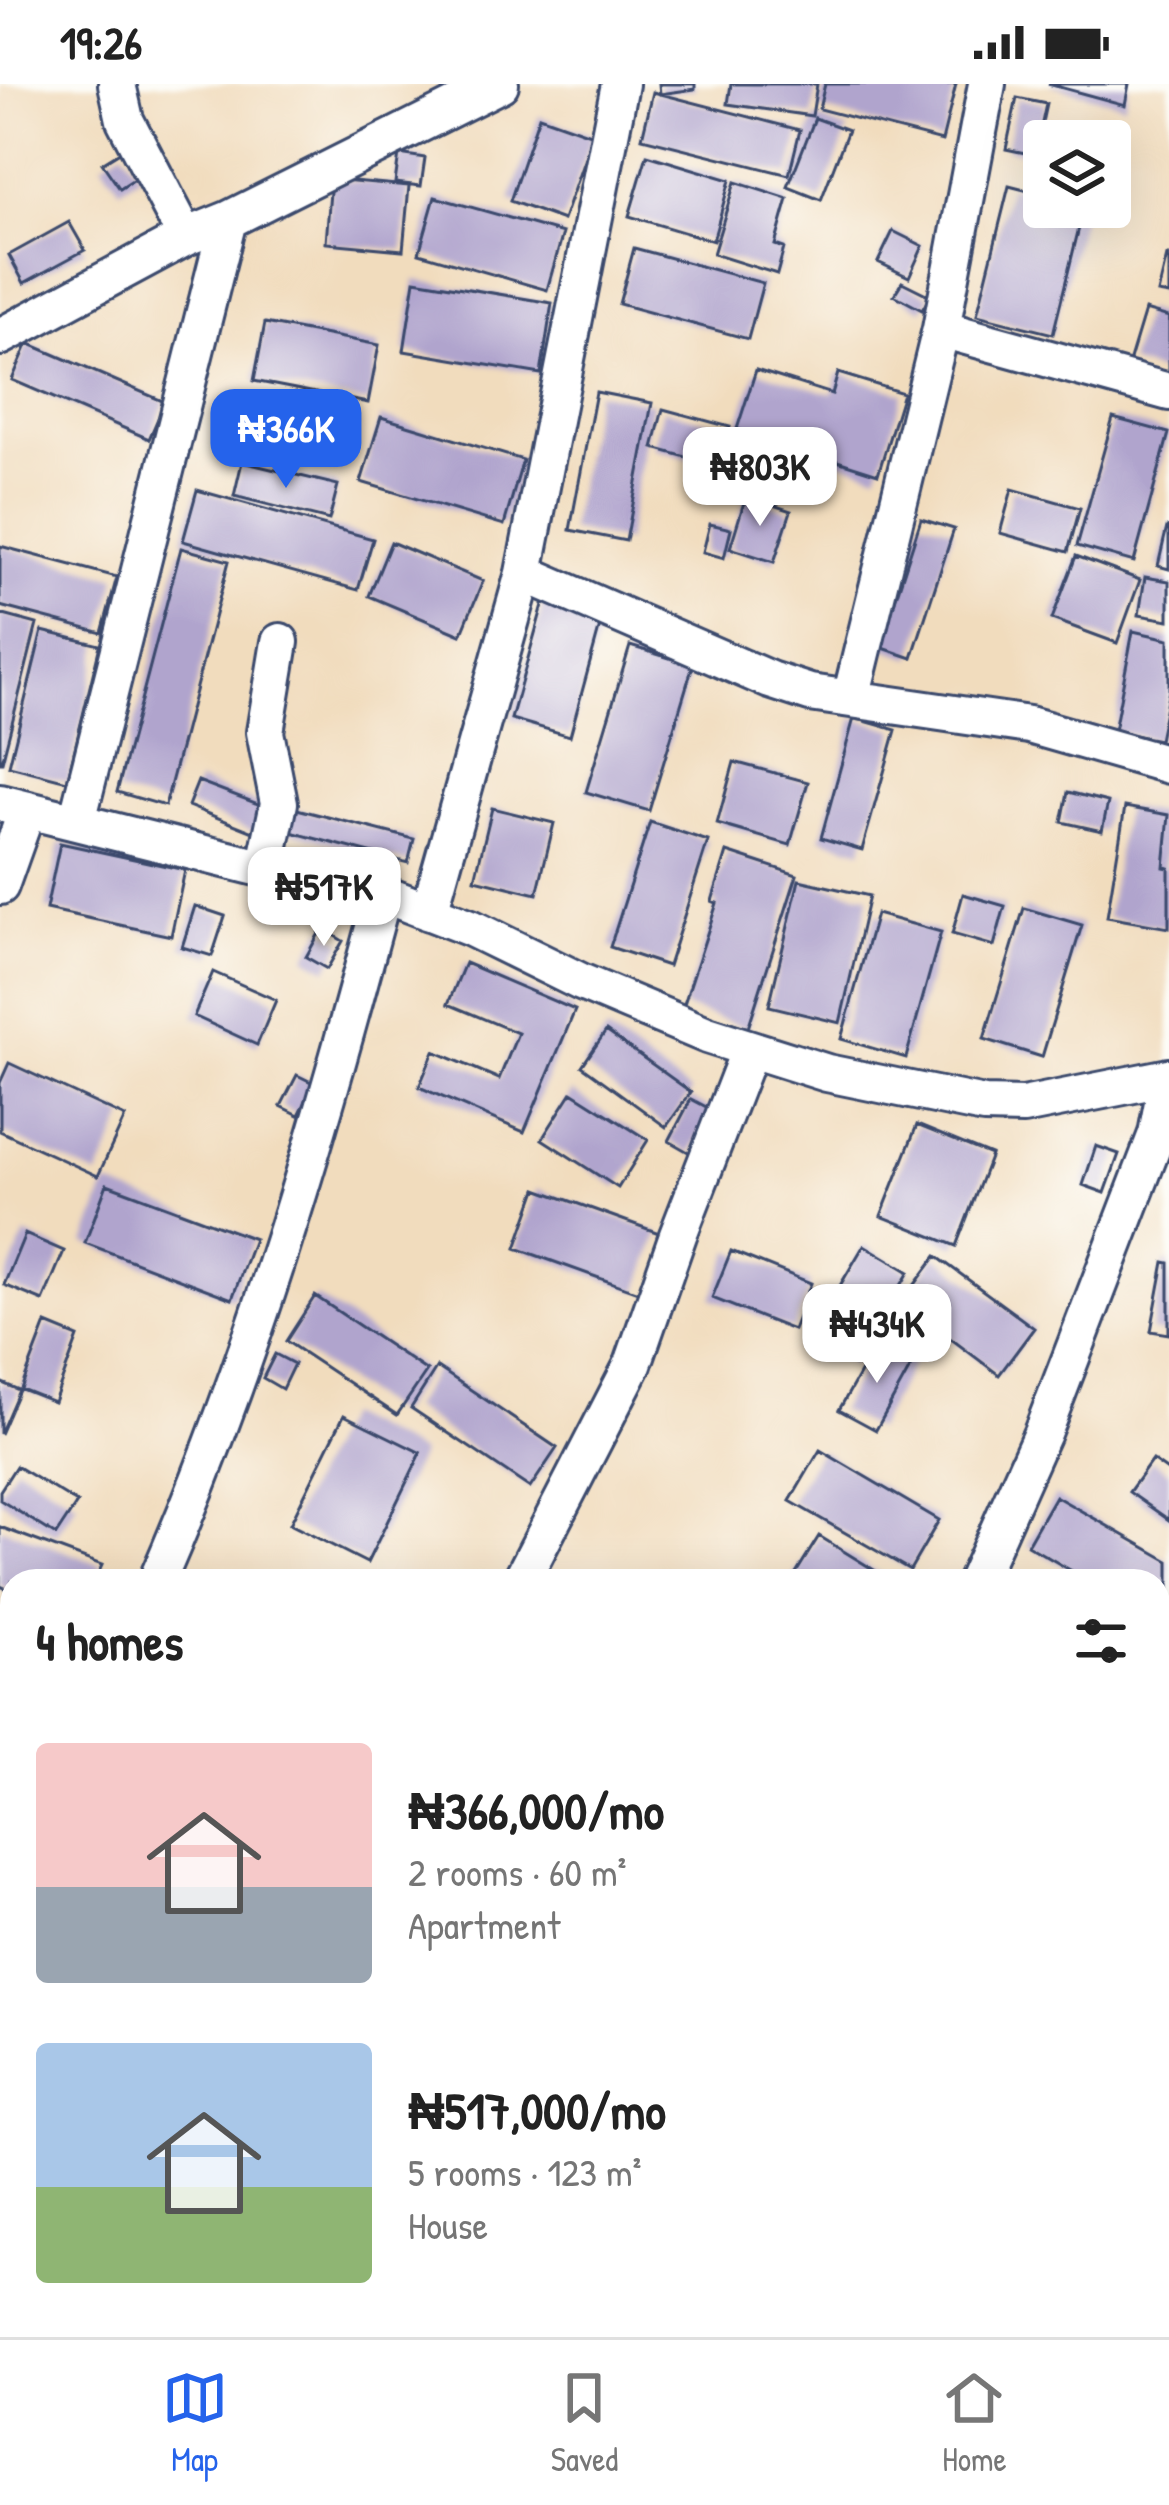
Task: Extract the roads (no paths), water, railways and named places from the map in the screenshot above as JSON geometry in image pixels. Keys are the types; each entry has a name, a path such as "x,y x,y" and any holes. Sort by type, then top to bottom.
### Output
{"street":[{"path":"117,84 124,120 186,237"},
{"path":"0,337 186,237 228,220 459,93 500,84"},
{"path":"429,911 524,573 620,84"},
{"path":"851,698 941,329 987,84"},
{"path":"77,821 228,220"},
{"path":"941,329 1169,392"},
{"path":"524,573 770,680 810,692 1029,725 1169,765"},
{"path":"265,869 279,802 265,732 280,642"},
{"path":"0,886 13,807 382,894 707,1035 827,1073 984,1105 1023,1106 1169,1077 1149,1156 1042,1433 981,1569"},
{"path":"162,1569 254,1336 335,1075 382,894"},
{"path":"527,1569 633,1364 677,1235 750,1049"}]}
